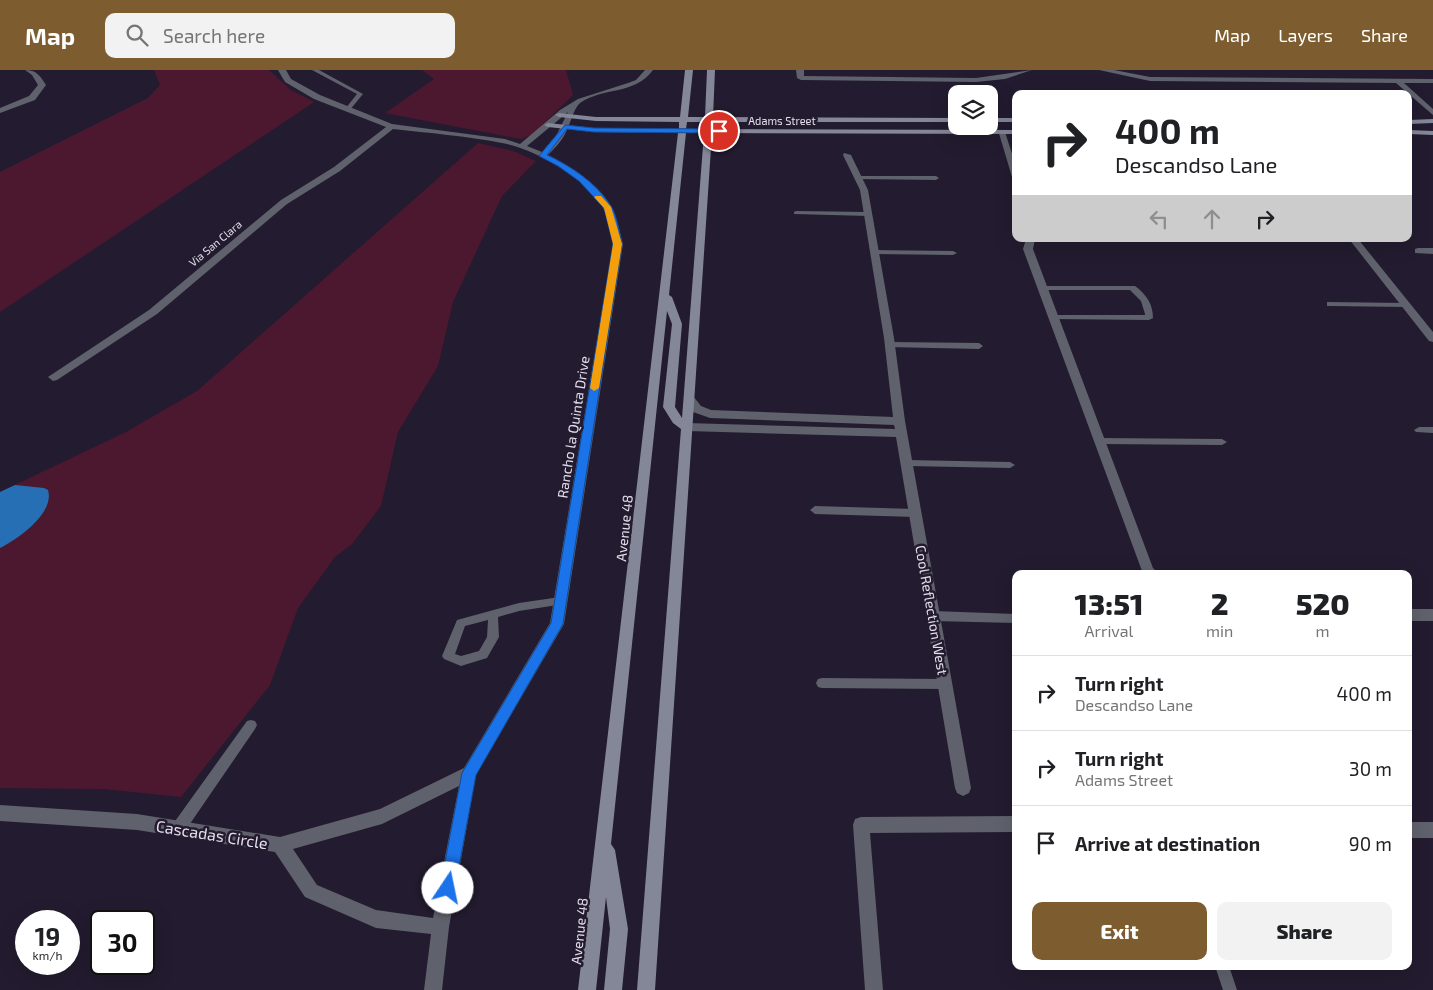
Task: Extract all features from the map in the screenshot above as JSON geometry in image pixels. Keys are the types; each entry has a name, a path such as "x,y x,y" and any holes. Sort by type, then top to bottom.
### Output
{"main road":[{"name":"Avenue 48","path":"587,990 666,294 689,70"},
{"path":"646,990 709,125 711,70"},
{"name":"Adams Street","path":"559,115 596,120 684,125"},
{"name":"Adams Street","path":"548,125 594,130 684,125 948,120"},
{"path":"998,120 1012,120"},
{"path":"1412,122 1433,121"},
{"name":"Adams Street","path":"709,125 1012,132"},
{"path":"1001,132 1012,126"},
{"path":"1412,132 1433,133"},
{"path":"666,294 677,324 670,407 676,420 687,427"},
{"path":"605,833 619,929 613,990"}],"street":[{"path":"0,111 32,98 42,86 35,74 29,70"},
{"name":"Rancho la Quinta Drive","path":"282,70 288,80 317,97 391,126 505,141 522,146 561,164 582,180 608,207 618,244 557,624 469,773 440,927 433,990"},
{"path":"522,146 574,104 590,96 625,86 645,77 648,70"},
{"path":"800,70 801,78 966,80 1005,77 1028,70"},
{"path":"1103,70 1150,79 1433,81"},
{"path":"1398,81 1408,90"},
{"path":"1412,94 1433,113"},
{"path":"542,156 565,127 574,104"},
{"name":"Via San Clara","path":"53,377 153,312 284,202 337,169 391,126"},
{"path":"1001,132 1012,165"},
{"name":"Cool Reflection West","path":"847,155 864,190 890,345 900,427 963,788"},
{"path":"1029,242 1028,249 1042,288 1148,570"},
{"path":"1355,242 1433,339"},
{"path":"1418,251 1433,252"},
{"path":"689,399 697,409 710,414 900,427"},
{"path":"687,427 900,427"},
{"path":"1412,615 1433,616"},
{"name":"Cascadas Circle","path":"0,813 137,822 280,845 382,816 469,773"},
{"path":"874,990 860,825 1012,824"},
{"path":"1412,830 1433,830"},
{"path":"280,845 311,891 376,919 440,927"}],"lane":[{"path":"315,70 360,94 347,110"},
{"path":"858,178 936,178"},
{"path":"796,213 868,214"},
{"path":"875,252 953,253"},
{"path":"1042,288 1132,288 1138,292 1150,310 1149,318 1053,318"},
{"path":"1330,304 1406,305"},
{"path":"890,345 980,346"},
{"path":"1420,430 1433,430"},
{"path":"1100,441 1222,442"},
{"path":"907,463 1010,465"},
{"path":"815,510 915,513"},
{"path":"493,614 493,637 483,655 461,661 448,656 462,624 493,614 519,607 560,600"},
{"path":"933,616 1012,619"},
{"path":"822,682 945,684"},
{"path":"178,829 251,725"},
{"path":"1223,970 1230,990"}],"shaded area":[{"path":"154,70 269,70 291,90 314,102 0,312 0,172 148,98 160,85"},
{"path":"422,70 566,70 573,95 533,134 521,139 385,113 434,79"},
{"path":"478,143 513,151 536,161 502,196 453,302 438,366 398,432 381,506 352,544 335,557 298,608 270,685 181,797 104,789 0,788 0,492 126,432 197,391"}],"water":[{"path":"15,485 44,488 48,490 49,499 41,516 25,532 0,548 0,492"}],"slow traffic":[{"path":"594,388 618,244 608,207 598,197"}],"route":[{"path":"448,888 469,773 557,624 618,244 608,207 582,180 561,164 542,156 561,135 565,127 594,130 719,131"}]}
